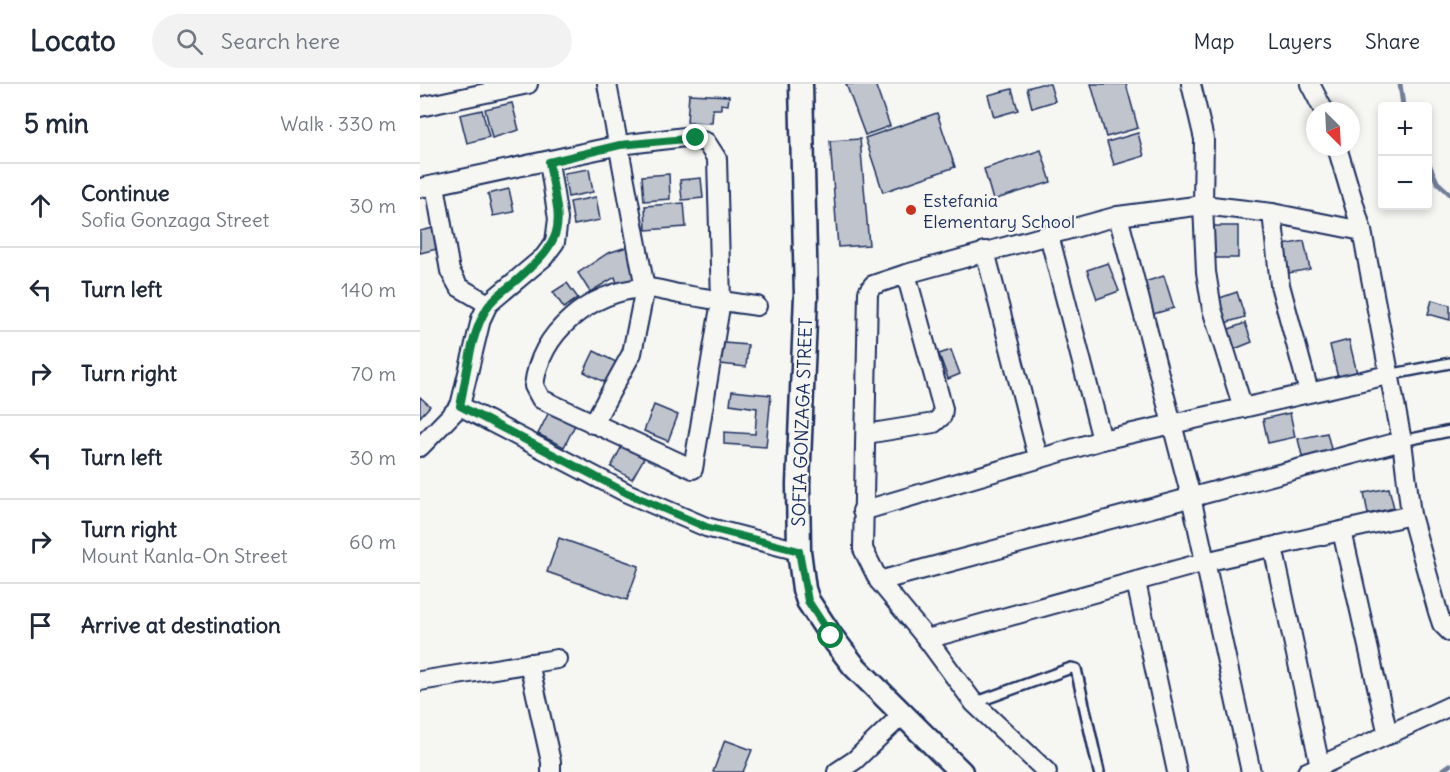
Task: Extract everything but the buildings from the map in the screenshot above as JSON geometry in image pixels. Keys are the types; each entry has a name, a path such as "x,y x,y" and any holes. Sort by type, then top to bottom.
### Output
{"street":[{"path":"420,107 528,84"},
{"path":"593,424 632,353 645,288 607,84"},
{"name":"SOFIA GONZAGA STREET","path":"801,84 806,296 798,484 799,551 808,601 854,666 961,772"},
{"path":"1191,84 1204,139 1203,205 1206,272 1212,309 1243,408"},
{"path":"1310,84 1319,102"},
{"path":"488,304 459,287 450,271 427,186 549,162 620,145 685,137 706,142 717,159 721,301 693,469 541,399 534,386 547,348 577,311 616,292 645,288 721,301 757,306"},
{"path":"1340,156 1362,231 1402,441 1412,514 1438,612 1442,624 1450,632"},
{"path":"420,447 460,406 481,319 488,304 544,257 555,242 558,219 549,162"},
{"path":"1047,772 974,703 927,639 879,580 863,549 868,292 873,285 906,274 1118,216 1203,205 1272,213 1362,231"},
{"path":"1272,213 1280,285 1309,392"},
{"path":"1118,216 1191,497 1251,772"},
{"path":"1049,235 1102,440"},
{"path":"985,251 1038,458"},
{"path":"866,434 934,423 942,416 943,409 906,274"},
{"path":"862,511 1102,440 1388,375"},
{"path":"460,406 627,493 696,522 799,551"},
{"path":"879,580 1402,441"},
{"path":"927,639 1205,562 1412,514"},
{"path":"1342,531 1388,735"},
{"path":"1273,547 1314,769 1450,706"},
{"path":"1136,582 1177,772"},
{"path":"420,681 557,659"},
{"path":"529,663 551,762 551,772"},
{"path":"837,772 855,759 904,713"}],"lane":[{"path":"1388,375 1450,363"},
{"path":"1402,441 1450,431"},
{"path":"974,703 1071,668 1076,669 1099,772"}],"waterway":[{"path":"1400,84 1402,102"},
{"path":"1432,171 1437,182 1450,194"},
{"path":"1440,772 1450,765"}],"place":[{"name":"Estefania Elementary School","path":"911,210"}],"route":[{"path":"696,138 685,137 620,145 549,162 558,219 555,242 544,257 488,304 481,319 460,406 481,419 627,493 706,527 799,551 802,578 808,601 831,636"}]}
